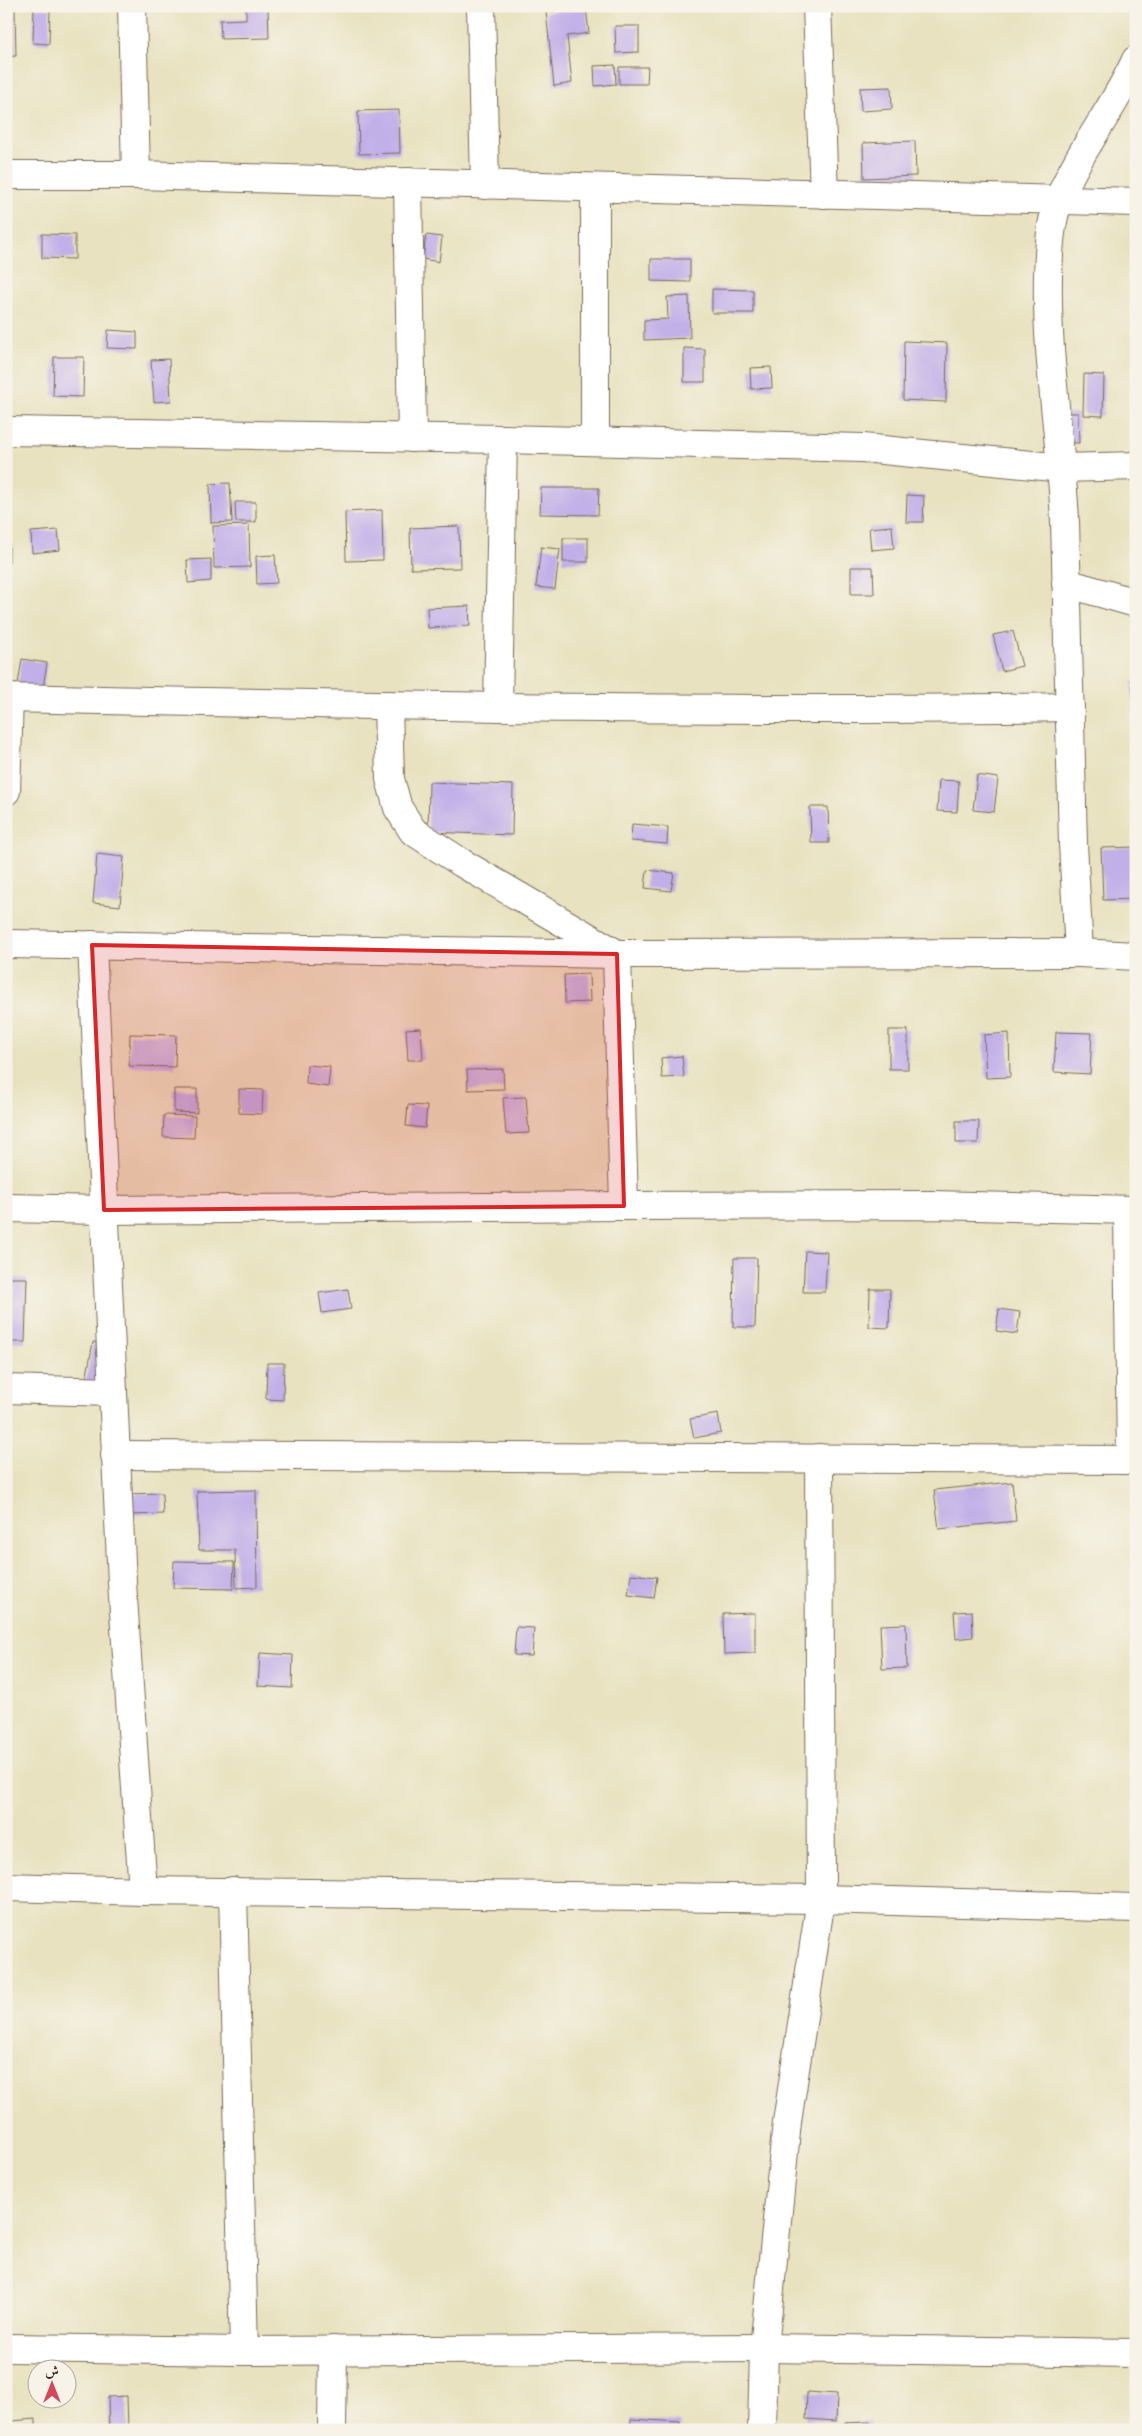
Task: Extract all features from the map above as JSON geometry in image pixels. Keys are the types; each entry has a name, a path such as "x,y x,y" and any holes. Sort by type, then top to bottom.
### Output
{"street":[{"path":"132,6 136,175"},
{"path":"481,6 485,185"},
{"path":"817,6 824,194"},
{"path":"1079,953 1073,844 1062,468 1047,323 1049,250 1058,201 1080,159 1128,79 1136,60"},
{"path":"6,175 136,175 1136,202"},
{"path":"408,182 412,438"},
{"path":"595,188 595,441"},
{"path":"6,430 863,448 1062,468 1136,466"},
{"path":"498,707 504,439"},
{"path":"1066,583 1136,603"},
{"path":"6,791 8,698 498,707 949,709 1070,707"},
{"path":"388,705 390,779 398,808 413,830 462,863 616,954"},
{"path":"6,944 616,954 1079,953 1136,956"},
{"path":"92,945 112,1392 143,1891"},
{"path":"616,954 624,1206"},
{"path":"6,1208 104,1210 933,1205 1132,1210 1133,1460 116,1455"},
{"path":"6,1389 112,1392"},
{"path":"762,2430 764,2348 787,2122 821,1899 819,1458"},
{"path":"6,1887 143,1891 821,1899 1136,1908"},
{"path":"233,1891 244,2351"},
{"path":"6,2348 244,2351 764,2348 1136,2353"},
{"path":"332,2430 333,2350"}],"highlighted area":[{"path":"92,945 617,954 624,1206 104,1210"}],"building":[{"path":"246,6 268,6 269,38 221,39 220,20 246,19"},
{"path":"586,7 589,33 567,36 572,83 554,86 546,12"},
{"path":"6,8 15,8 16,56 6,57"},
{"path":"34,8 50,9 49,44 33,43"},
{"path":"615,26 639,26 639,52 616,53"},
{"path":"615,65 616,84 595,86 594,66"},
{"path":"619,67 648,67 647,84 619,84"},
{"path":"891,87 892,109 861,111 860,88"},
{"path":"399,110 400,153 359,154 358,111"},
{"path":"915,141 916,176 864,178 863,143"},
{"path":"42,234 75,235 75,259 42,258"},
{"path":"426,235 442,237 439,262 423,259"},
{"path":"651,259 690,259 690,282 651,281"},
{"path":"712,289 753,290 753,313 712,313"},
{"path":"689,296 690,338 644,340 644,320 668,319 667,297"},
{"path":"108,330 137,332 137,349 107,348"},
{"path":"904,341 947,343 946,402 903,400"},
{"path":"684,348 705,349 705,382 684,382"},
{"path":"54,357 84,357 83,397 53,396"},
{"path":"169,359 171,401 154,402 151,360"},
{"path":"771,367 772,388 751,389 750,368"},
{"path":"1084,374 1104,375 1103,416 1083,415"},
{"path":"1064,413 1078,413 1079,443 1065,443"},
{"path":"230,483 232,522 211,523 210,484"},
{"path":"541,488 599,488 598,515 540,514"},
{"path":"907,495 924,496 923,522 906,522"},
{"path":"235,502 256,502 256,522 236,522"},
{"path":"382,510 383,560 346,561 345,512"},
{"path":"6,519 10,519 9,563 6,563"},
{"path":"249,525 250,567 214,568 213,526"},
{"path":"459,526 460,568 411,569 410,528"},
{"path":"892,526 894,548 871,550 869,528"},
{"path":"58,530 60,550 32,553 31,532"},
{"path":"563,538 588,538 588,562 563,562"},
{"path":"541,547 560,549 555,589 536,587"},
{"path":"275,555 277,583 257,584 256,556"},
{"path":"211,559 211,581 188,583 187,560"},
{"path":"851,567 873,567 874,594 851,594"},
{"path":"469,606 470,626 428,628 427,608"},
{"path":"1013,631 1022,666 1002,671 993,635"},
{"path":"22,659 47,663 41,700 16,697"},
{"path":"1132,681 1136,681 1136,711 1133,711"},
{"path":"977,775 998,778 994,812 973,810"},
{"path":"939,780 959,781 957,812 937,811"},
{"path":"429,782 513,785 512,835 428,832"},
{"path":"810,807 828,807 829,843 811,843"},
{"path":"632,824 668,827 667,844 631,841"},
{"path":"1136,847 1136,899 1103,900 1101,848"},
{"path":"97,854 124,857 120,906 93,903"},
{"path":"647,870 674,873 671,891 645,888"},
{"path":"589,974 590,1002 565,1003 564,975"},
{"path":"421,1028 423,1060 408,1060 406,1029"},
{"path":"889,1030 908,1030 908,1069 889,1069"},
{"path":"1056,1032 1092,1033 1090,1074 1054,1072"},
{"path":"1009,1033 1010,1077 986,1078 984,1035"},
{"path":"130,1034 176,1035 175,1067 129,1066"},
{"path":"682,1056 684,1077 662,1078 661,1058"},
{"path":"307,1065 330,1067 328,1087 306,1084"},
{"path":"503,1069 504,1089 468,1090 467,1070"},
{"path":"174,1089 197,1089 197,1113 174,1112"},
{"path":"239,1089 263,1090 262,1114 239,1113"},
{"path":"526,1097 529,1133 506,1134 503,1098"},
{"path":"408,1105 427,1106 425,1128 406,1126"},
{"path":"164,1115 195,1116 194,1138 163,1137"},
{"path":"956,1121 979,1121 978,1143 956,1143"},
{"path":"805,1251 827,1252 825,1292 803,1292"},
{"path":"734,1258 757,1258 755,1327 733,1327"},
{"path":"6,1278 27,1278 25,1342 6,1342"},
{"path":"348,1289 351,1309 322,1313 319,1293"},
{"path":"870,1289 890,1289 889,1328 869,1327"},
{"path":"999,1309 1020,1312 1017,1334 996,1331"},
{"path":"93,1342 115,1346 107,1395 84,1391"},
{"path":"267,1363 284,1363 283,1400 266,1399"},
{"path":"718,1414 721,1433 694,1438 690,1419"},
{"path":"1012,1482 1016,1521 939,1529 934,1490"},
{"path":"256,1490 257,1587 236,1588 235,1550 199,1550 197,1491"},
{"path":"162,1493 163,1514 128,1515 127,1494"},
{"path":"174,1561 234,1562 233,1589 173,1588"},
{"path":"631,1574 657,1577 654,1598 628,1595"},
{"path":"972,1611 973,1637 956,1639 954,1612"},
{"path":"755,1613 755,1653 724,1654 723,1614"},
{"path":"906,1624 907,1668 882,1669 880,1625"},
{"path":"516,1627 534,1628 532,1656 514,1655"},
{"path":"260,1653 293,1655 292,1688 258,1686"},
{"path":"807,2392 837,2394 836,2421 806,2419"},
{"path":"127,2396 128,2430 109,2430 108,2397"},
{"path":"36,2419 36,2430 12,2430 11,2421"},
{"path":"631,2419 680,2422 679,2430 630,2430"},
{"path":"870,2422 870,2430 845,2430 844,2423"}]}
